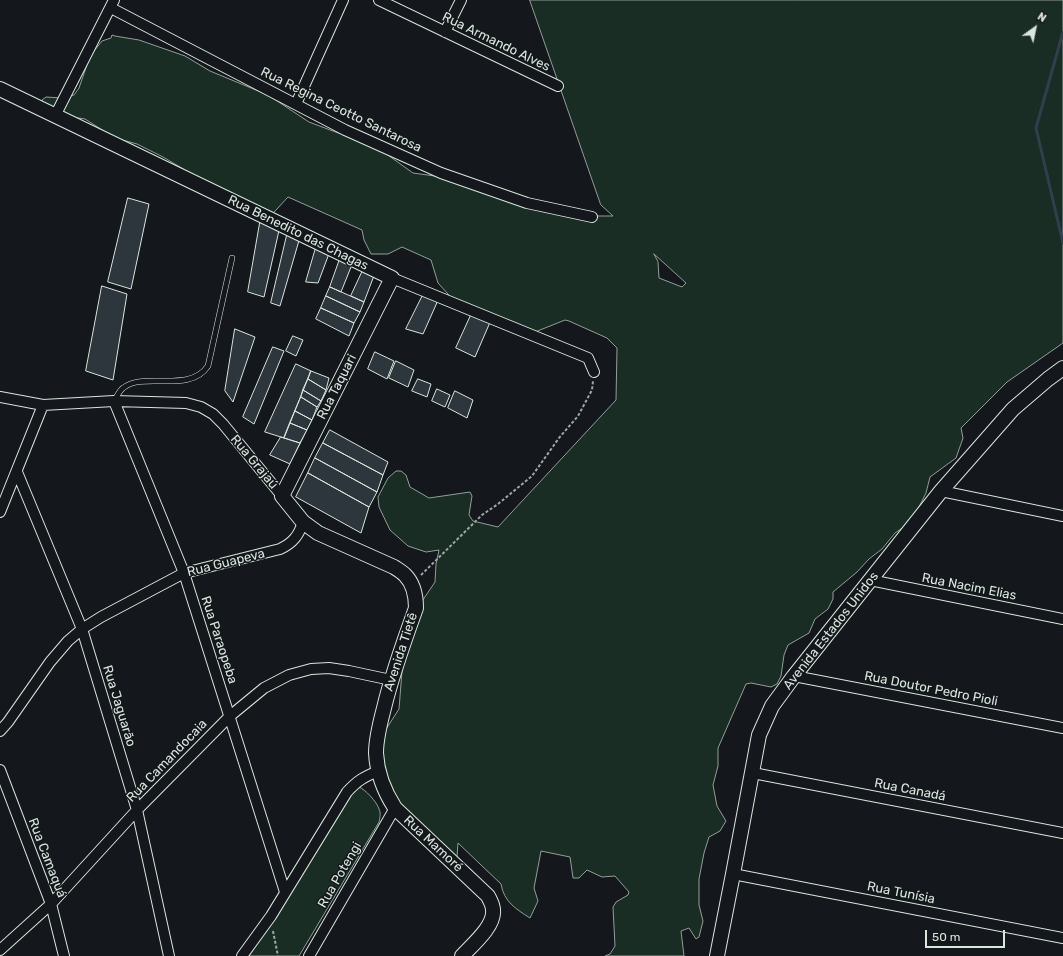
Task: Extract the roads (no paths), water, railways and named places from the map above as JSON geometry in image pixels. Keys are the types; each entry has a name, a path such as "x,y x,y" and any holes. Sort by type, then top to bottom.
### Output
{"street":[{"path":"296,104 343,0"},
{"name":"Rua Armando Alves","path":"379,0 558,86"},
{"path":"445,32 461,0"},
{"path":"54,116 112,4"},
{"name":"Rua Regina Ceotto Santarosa","path":"112,4 345,130 441,173 528,204 592,217"},
{"name":"Rua Benedito das Chagas","path":"0,89 392,278 588,358 594,372"},
{"name":"Rua Taquari","path":"282,496 392,278"},
{"name":"Avenida Estados Unidos","path":"716,956 759,735 772,706 794,676 941,491 1013,409 1048,378 1063,368"},
{"path":"0,397 43,405 114,401"},
{"name":"Rua Grajaú","path":"114,401 186,403 201,407 213,414 223,424 303,522"},
{"name":"Rua Paraopeba","path":"114,401 184,573 285,892"},
{"path":"0,512 43,405"},
{"name":"Rua Jaguarão","path":"17,472 82,629 137,810 169,956"},
{"path":"941,491 1063,516"},
{"name":"Rua Guapeva","path":"0,731 50,662 68,641 82,629 101,617 184,573 287,546 300,531 303,522"},
{"name":"Avenida Tietê","path":"303,522 318,533 394,567 405,575 412,585 416,596 416,608 391,680 378,733 376,753 378,771"},
{"name":"Rua Nacim Elias","path":"870,580 1063,619"},
{"name":"Rua Camandocaia","path":"0,950 51,904 137,810 230,716 264,688 289,675 311,669 329,668 391,680"},
{"name":"Rua Doutor Pedro Pioli","path":"794,676 1063,728"},
{"name":"Rua Camaquá","path":"0,770 51,904 64,956"},
{"path":"242,956 270,916 347,792 356,782 365,776 378,771"},
{"name":"Rua Mamoré","path":"378,771 387,796 395,808 488,896 492,904 494,912 491,922 484,933 462,956"},
{"name":"Rua Canadá","path":"752,773 1063,834"},
{"name":"Rua Potengi","path":"309,956 395,808"},
{"name":"Rua Tunísia","path":"733,874 1063,938"}],"lane":[{"path":"114,401 122,388 130,384 139,382 186,380 204,372 208,366 232,258"}],"waterway":[{"path":"1063,32 1036,128 1063,243"}]}
